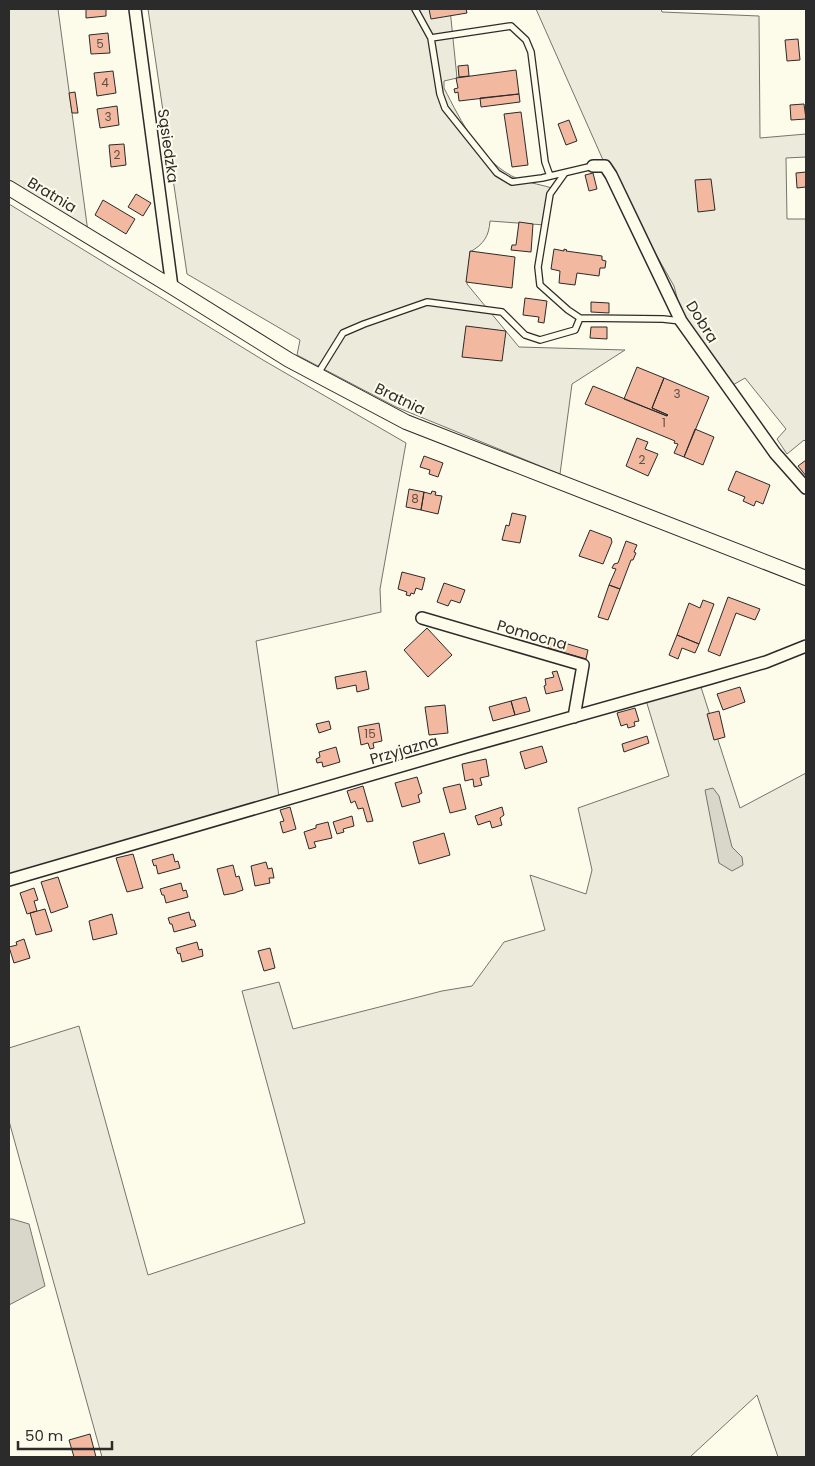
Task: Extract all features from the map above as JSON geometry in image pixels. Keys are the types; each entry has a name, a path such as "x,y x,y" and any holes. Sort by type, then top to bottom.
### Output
{"street":[{"name":"Sąsiedzka","path":"134,9 172,287"},
{"name":"Dobra","path":"593,166 605,166 611,175 681,320 775,453 806,488"},
{"name":"Bratnia","path":"9,188 289,360 406,422 806,578"},
{"name":"Pomocna","path":"422,618 582,665 574,717"},
{"name":"Przyjazna","path":"9,880 766,662 806,646"}],"lane":[{"path":"415,9 431,38 440,94 445,108 497,173 512,182 593,166"},
{"path":"431,38 511,26 526,40 530,52 545,162 550,176"},
{"path":"565,173 550,194 538,267 540,285 580,318 681,320"},
{"path":"317,375 343,333 427,302 502,312 525,335 540,340 575,330 580,318"}],"shaded area":[{"path":"9,9 58,9 88,232 9,183"},
{"path":"148,9 450,9 457,78 444,81 444,88 465,127 483,152 505,172 518,179 555,189 545,209 545,225 490,221 485,239 470,252 467,284 519,347 625,350 572,384 560,474 396,407 297,355 300,340 187,274"},
{"path":"536,9 661,9 662,12 759,16 760,138 806,134 806,157 786,158 787,219 806,219 806,442 804,440 787,454 777,439 786,429 745,378 733,385 680,309 674,286 607,169"},
{"path":"9,204 263,360 406,443 380,589 381,612 256,641 280,803 9,880"},
{"path":"699,681 740,808 806,773 806,1457 778,1457 757,1395 690,1457 102,1457 9,1121 9,1048 79,1026 148,1275 305,1223 242,991 279,982 293,1029 442,991 472,986 504,942 545,930 530,875 586,894 592,870 578,808 669,776 645,697"},
{"path":"713,788 719,796 732,847 742,857 743,865 732,871 719,863 705,790"},
{"path":"9,1219 29,1224 45,1286 9,1305"}],"building":[{"path":"86,9 106,9 106,16 86,18"},
{"path":"429,9 466,9 467,13 431,19"},
{"path":"108,33 110,53 91,54 89,35"},
{"path":"798,39 800,60 787,61 785,40"},
{"path":"468,65 469,76 459,77 458,66"},
{"path":"516,70 519,94 459,101 458,92 455,93 454,89 458,88 456,78"},
{"path":"113,71 116,93 97,96 94,73"},
{"path":"75,92 78,113 72,113 69,93"},
{"path":"519,94 520,102 481,107 480,98"},
{"path":"804,104 806,119 791,120 790,105"},
{"path":"117,106 119,125 100,128 97,109"},
{"path":"521,112 528,165 512,167 504,114"},
{"path":"569,120 577,141 566,145 558,124"},
{"path":"124,144 126,165 111,167 109,145"},
{"path":"806,172 806,187 797,188 796,173"},
{"path":"593,173 597,189 589,191 585,175"},
{"path":"711,179 715,210 698,212 695,180"},
{"path":"136,194 151,203 143,216 128,207"},
{"path":"103,200 135,219 126,234 95,215"},
{"path":"519,222 533,224 531,252 511,250 512,245 516,245"},
{"path":"554,249 602,256 602,260 606,261 605,268 600,268 599,276 577,273 575,285 559,283 560,271 551,269"},
{"path":"470,251 515,257 512,288 466,282"},
{"path":"525,298 547,301 544,323 538,322 539,317 523,315"},
{"path":"591,302 609,303 609,313 591,312"},
{"path":"466,326 506,331 502,361 462,357"},
{"path":"591,327 607,327 607,339 590,338"},
{"path":"637,367 664,378 652,408 667,416 624,399"},
{"path":"664,378 709,397 684,457 674,453 678,444 674,443 675,441 585,404 593,386 667,416 652,408"},
{"path":"695,429 714,437 703,465 684,457"},
{"path":"637,438 648,442 645,449 658,454 648,476 626,466"},
{"path":"424,456 443,463 438,477 429,474 430,470 420,467"},
{"path":"806,460 806,476 798,466"},
{"path":"736,471 770,485 763,504 756,501 754,506 743,501 745,497 728,490"},
{"path":"409,489 424,492 421,510 406,507"},
{"path":"432,491 436,492 435,495 442,496 438,514 421,510 424,492 431,494"},
{"path":"512,513 526,516 520,543 502,540 506,525 509,526"},
{"path":"590,530 611,538 612,542 603,564 579,556"},
{"path":"626,541 637,545 634,552 636,553 633,560 631,560 620,589 609,585 616,569 612,568 614,564 618,563"},
{"path":"402,572 425,578 422,590 416,588 414,594 411,593 410,596 406,595 407,592 398,589"},
{"path":"444,583 465,590 460,603 451,600 448,606 437,602"},
{"path":"609,585 620,589 608,620 598,617"},
{"path":"728,597 760,609 755,620 736,613 720,656 708,651"},
{"path":"703,600 714,604 699,644 677,635 689,603 700,608"},
{"path":"427,628 452,655 428,677 404,650"},
{"path":"677,635 699,644 695,653 682,648 678,659 669,655"},
{"path":"551,639 588,650 586,659 548,648"},
{"path":"366,671 369,689 357,692 356,685 337,689 335,677"},
{"path":"557,671 563,690 546,694 545,679 554,677 552,672"},
{"path":"740,687 745,702 723,710 717,694"},
{"path":"526,697 530,711 515,715 511,701"},
{"path":"511,701 515,715 493,721 489,707"},
{"path":"445,705 448,733 429,735 425,707"},
{"path":"635,708 639,721 634,722 635,726 628,728 627,724 621,726 617,713"},
{"path":"719,711 725,737 714,740 707,714"},
{"path":"329,721 331,729 319,733 316,724"},
{"path":"379,723 382,741 373,743 374,748 370,749 368,743 361,745 358,727"},
{"path":"647,736 649,743 624,752 622,744"},
{"path":"542,746 547,762 525,769 520,752"},
{"path":"336,747 340,762 323,767 322,762 317,763 316,759 320,757 319,752"},
{"path":"486,759 489,776 480,778 482,785 474,787 473,779 465,781 462,764"},
{"path":"417,777 422,793 418,795 420,802 402,807 395,783"},
{"path":"460,784 466,809 450,813 443,788"},
{"path":"363,786 373,821 367,822 363,808 358,809 355,801 351,803 347,791"},
{"path":"290,807 296,829 283,833 280,822 284,821 280,810"},
{"path":"502,807 504,815 500,818 502,825 492,828 490,821 478,825 475,816"},
{"path":"352,816 354,826 343,829 344,832 337,834 333,822"},
{"path":"328,822 332,838 314,842 316,847 309,849 304,832 316,828 316,825"},
{"path":"444,833 450,855 419,864 413,842"},
{"path":"133,854 143,888 127,892 116,858"},
{"path":"173,854 175,862 178,861 180,868 158,874 156,865 154,866 152,860"},
{"path":"266,862 268,869 272,868 274,878 269,878 270,883 255,886 251,866"},
{"path":"233,865 236,877 239,876 243,890 224,895 217,869"},
{"path":"58,877 68,907 51,913 41,882"},
{"path":"181,883 183,891 186,890 188,897 166,903 160,889"},
{"path":"34,888 38,900 34,901 37,911 27,914 20,893"},
{"path":"45,909 52,931 36,935 30,913"},
{"path":"189,912 191,920 194,920 196,926 174,932 168,918"},
{"path":"112,914 117,934 93,940 89,921"},
{"path":"24,939 30,958 14,963 9,947 17,945 16,942"},
{"path":"197,942 199,950 202,949 203,956 182,962 180,953 178,954 176,948"},
{"path":"270,948 275,968 264,971 258,951"},
{"path":"90,1434 96,1457 74,1457 69,1440"}]}
